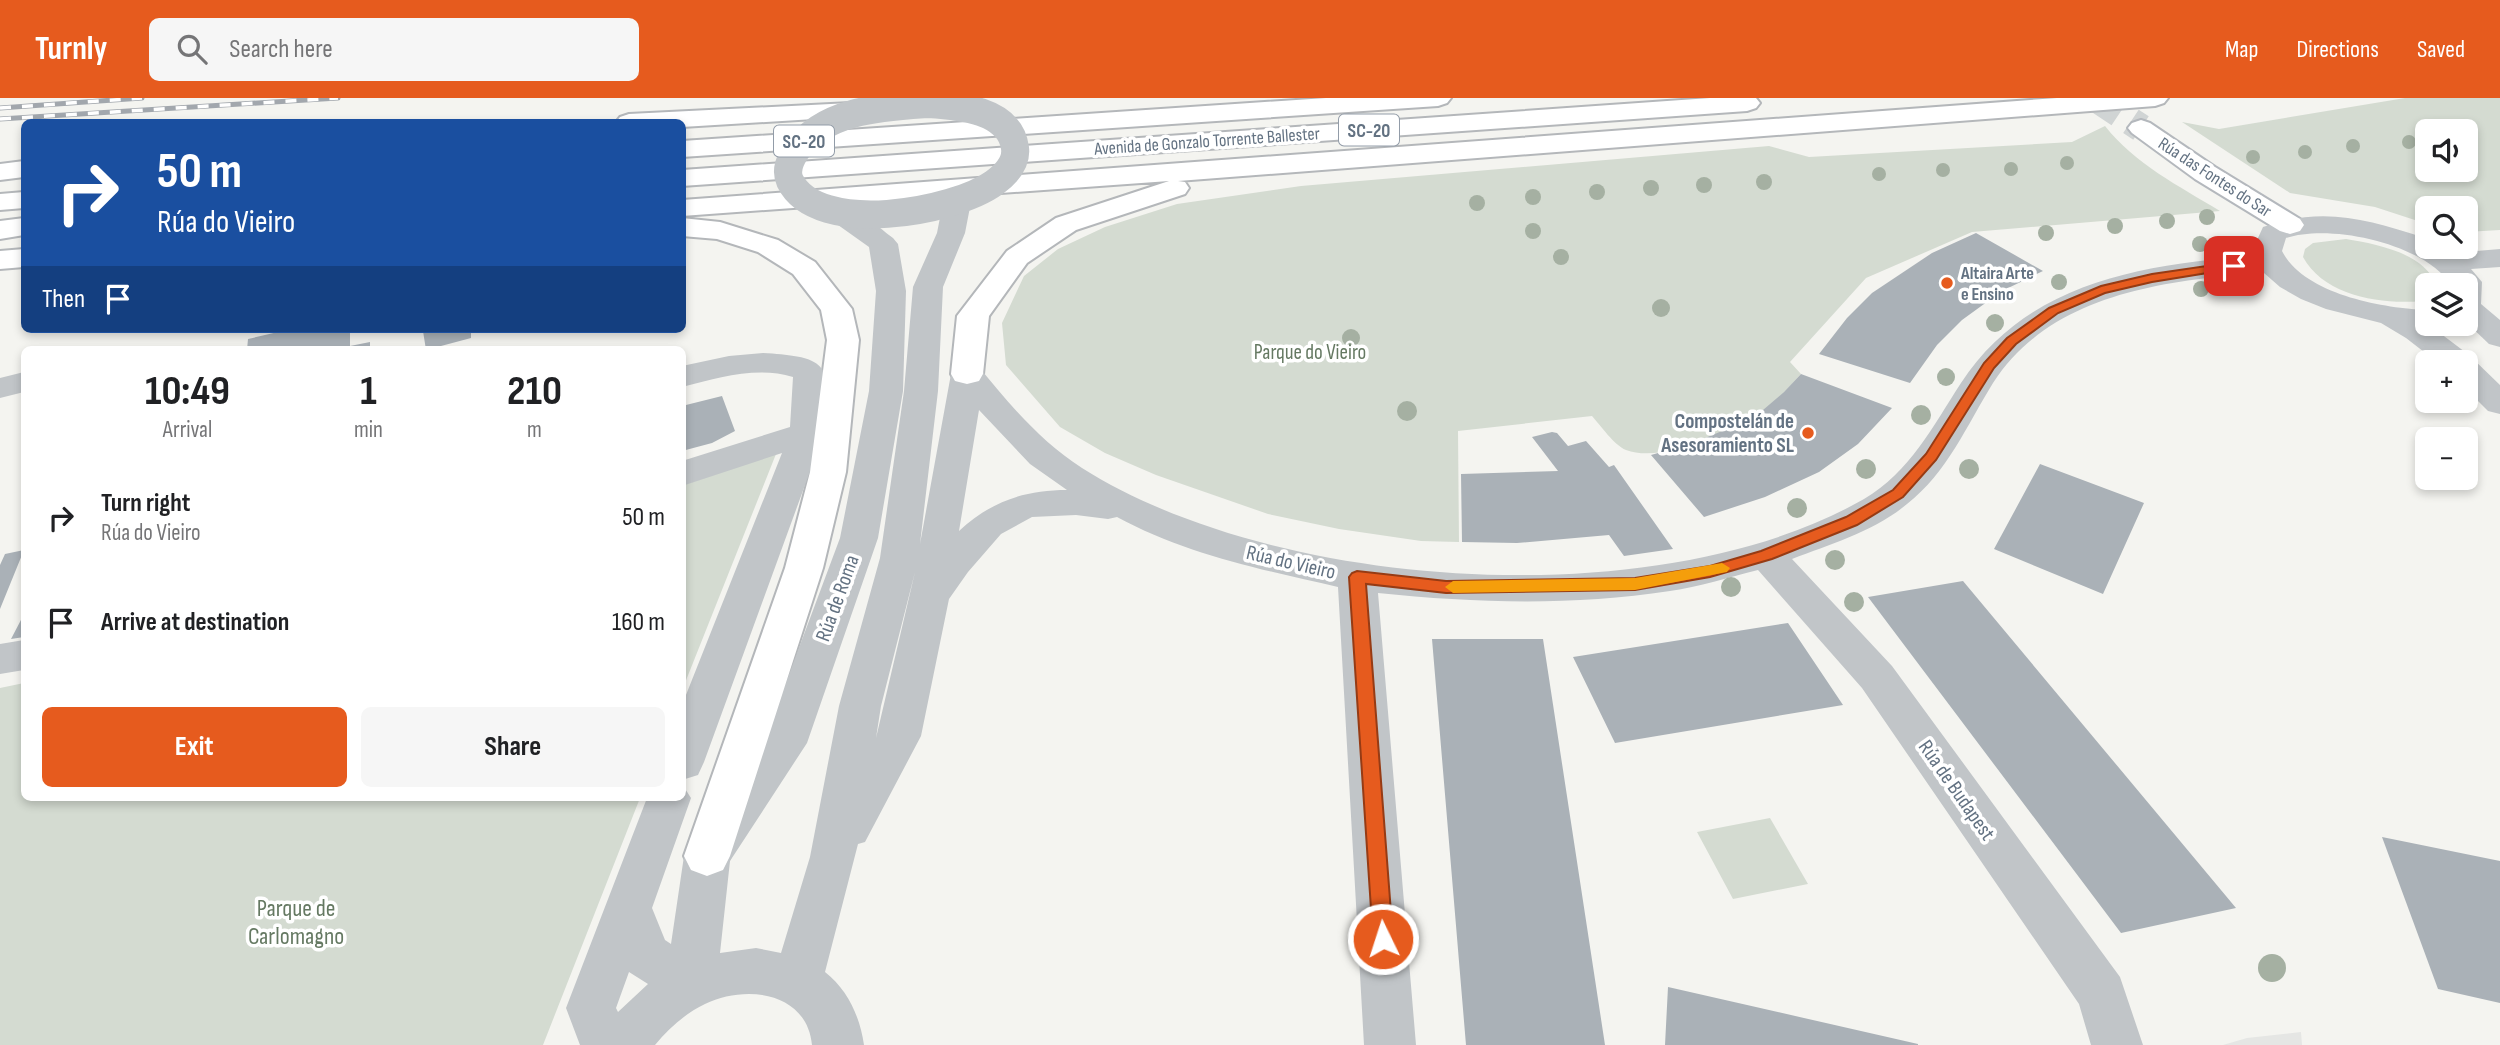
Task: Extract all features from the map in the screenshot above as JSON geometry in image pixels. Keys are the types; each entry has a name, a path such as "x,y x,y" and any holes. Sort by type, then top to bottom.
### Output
{"main road":[{"name":"Avenida de Gonzalo Torrente Ballester","path":"686,149 1438,98"},
{"path":"686,208 2155,98"},
{"name":"Avenida de Gonzalo Torrente Ballester","path":"686,178 1773,101"},
{"path":"952,106 1015,102"},
{"path":"685,119 872,109"},
{"name":"Rúa das Fontes do Sar","path":"2141,128 2290,225"},
{"path":"967,374 974,316 1017,257 1066,224 1155,193 1255,167"},
{"path":"0,172 21,169"},
{"path":"0,202 21,200"},
{"path":"0,230 21,227"},
{"path":"686,228 720,231 755,242 804,268 836,309 843,340 828,472 804,568 707,856"},
{"path":"0,260 21,258"}],"street":[{"path":"899,105 952,106 981,113 1002,124 1014,138 1016,155 1007,172 987,188 957,202 927,210 895,214 834,209 808,198 791,183 787,166 795,149 814,132 840,119 872,109 899,105"},
{"name":"Rúa de Roma","path":"691,985 707,856 785,743 859,538 903,391 928,287 951,233 957,202"},
{"name":"Rúa de Roma","path":"798,981 833,857 860,706 899,558 903,391 883,244 834,209"},
{"path":"2415,318 2392,317 2333,302 2297,283 2273,263 2267,251 2268,240 2276,231 2290,225 2325,223 2367,229 2406,241 2446,262 2457,273"},
{"path":"2446,262 2500,258"},
{"name":"Rúa do Vieiro","path":"967,374 1007,424 1069,476 1128,510 1233,549 1293,565 1357,577 1446,587 1635,584 1710,572 1766,555 1852,521 1898,494 1931,457 1989,366 2011,341 2053,311 2101,290 2152,278 2201,269 2273,263"},
{"path":"2392,317 2425,336 2442,350"},
{"path":"2478,317 2500,337"},
{"path":"686,376 747,365 791,364 809,371 811,388 807,433 686,751"},
{"name":"Rúa de Roma","path":"833,857 899,736 929,601 967,374"},
{"path":"2478,382 2500,404"},
{"path":"0,387 21,383"},
{"path":"686,473 807,433"},
{"name":"Rúa do Vieiro","path":"929,601 964,547 992,521 1011,509 1067,500 1128,510"},
{"name":"Rúa de Budapest","path":"1766,555 1877,677 2102,994 2117,1045"},
{"path":"1357,577 1390,1045"},
{"path":"0,659 21,655"},
{"path":"606,1045 592,1008 668,801"},
{"path":"628,907 646,956 691,985"},
{"path":"625,1045 633,1032 660,1005 691,985 729,974 766,972 798,981 817,996 831,1015 845,1043"}],"shaded area":[{"path":"2301,1032 2302,1045 2223,1045 2247,1038"}],"green space":[{"path":"2405,98 2500,98 2500,230 2478,231 2478,196 2415,196 2415,220 2375,207 2290,193 2182,122 2219,129"},
{"name":"Parque do Vieiro","path":"2105,126 2144,163 2220,211 1972,232 1866,278 1790,362 1801,374 1778,398 1762,411 1715,436 1677,449 1658,453 1626,450 1612,440 1592,416 1458,431 1459,542 1421,541 1339,529 1268,514 1156,475 1105,453 1060,427 1006,365 1002,323 1024,276 1058,249 1105,227 1177,204 1301,186 1769,146 1809,157 2072,142"},
{"path":"2346,239 2385,247 2411,258 2429,273 2415,273 2415,301 2389,301 2355,295 2325,281 2313,270 2303,257 2305,249 2313,243"},
{"path":"776,454 686,680 686,484"},
{"name":"Parque de Carlomagno","path":"21,684 21,801 639,801 543,1045 0,1045 0,688"},
{"path":"1770,818 1808,884 1733,899 1697,832"}],"building":[{"path":"1976,233 2043,271 2002,291 1962,320 1937,345 1910,383 1819,354 1847,318 1872,293 1932,253"},
{"path":"274,333 350,333 350,346 247,346 248,339"},
{"path":"423,333 471,333 471,338 441,346 425,346"},
{"path":"370,342 370,346 350,346"},
{"path":"1801,374 1892,408 1858,444 1819,472 1765,497 1704,517 1651,455 1693,443 1739,424 1763,410"},
{"path":"722,396 735,431 712,443 686,450 686,405"},
{"path":"1557,433 1568,446 1586,441 1609,467 1614,465 1673,549 1624,556 1609,535 1517,543 1462,542 1461,474 1558,471 1532,437"},
{"path":"2040,464 2144,503 2103,594 1994,549"},
{"path":"21,551 21,557 0,609 0,565 5,554"},
{"path":"1963,581 2236,908 2121,933 1868,597"},
{"path":"21,620 21,637 11,639"},
{"path":"1788,623 1843,705 1615,743 1573,657"},
{"path":"1432,639 1543,639 1605,1045 1466,1045"},
{"path":"2382,837 2500,861 2500,1003 2438,989"},
{"path":"1668,987 1918,1044 1918,1045 1665,1045"}],"tunnel":[{"path":"2096,98 2141,128"}],"railway":[{"path":"0,108 142,98"},
{"path":"0,119 338,98"}],"slow traffic":[{"path":"1453,587 1635,584 1722,568"}],"place":[{"name":"Altaira Arte e Ensino","path":"1947,283"},
{"name":"Compostelán de Asesoramiento SL","path":"1808,433"}],"route":[{"path":"1383,939 1357,577 1446,587 1635,584 1710,572 1766,555 1852,521 1898,494 1931,457 1989,366 2011,341 2053,311 2101,290 2201,269 2234,266"}]}
